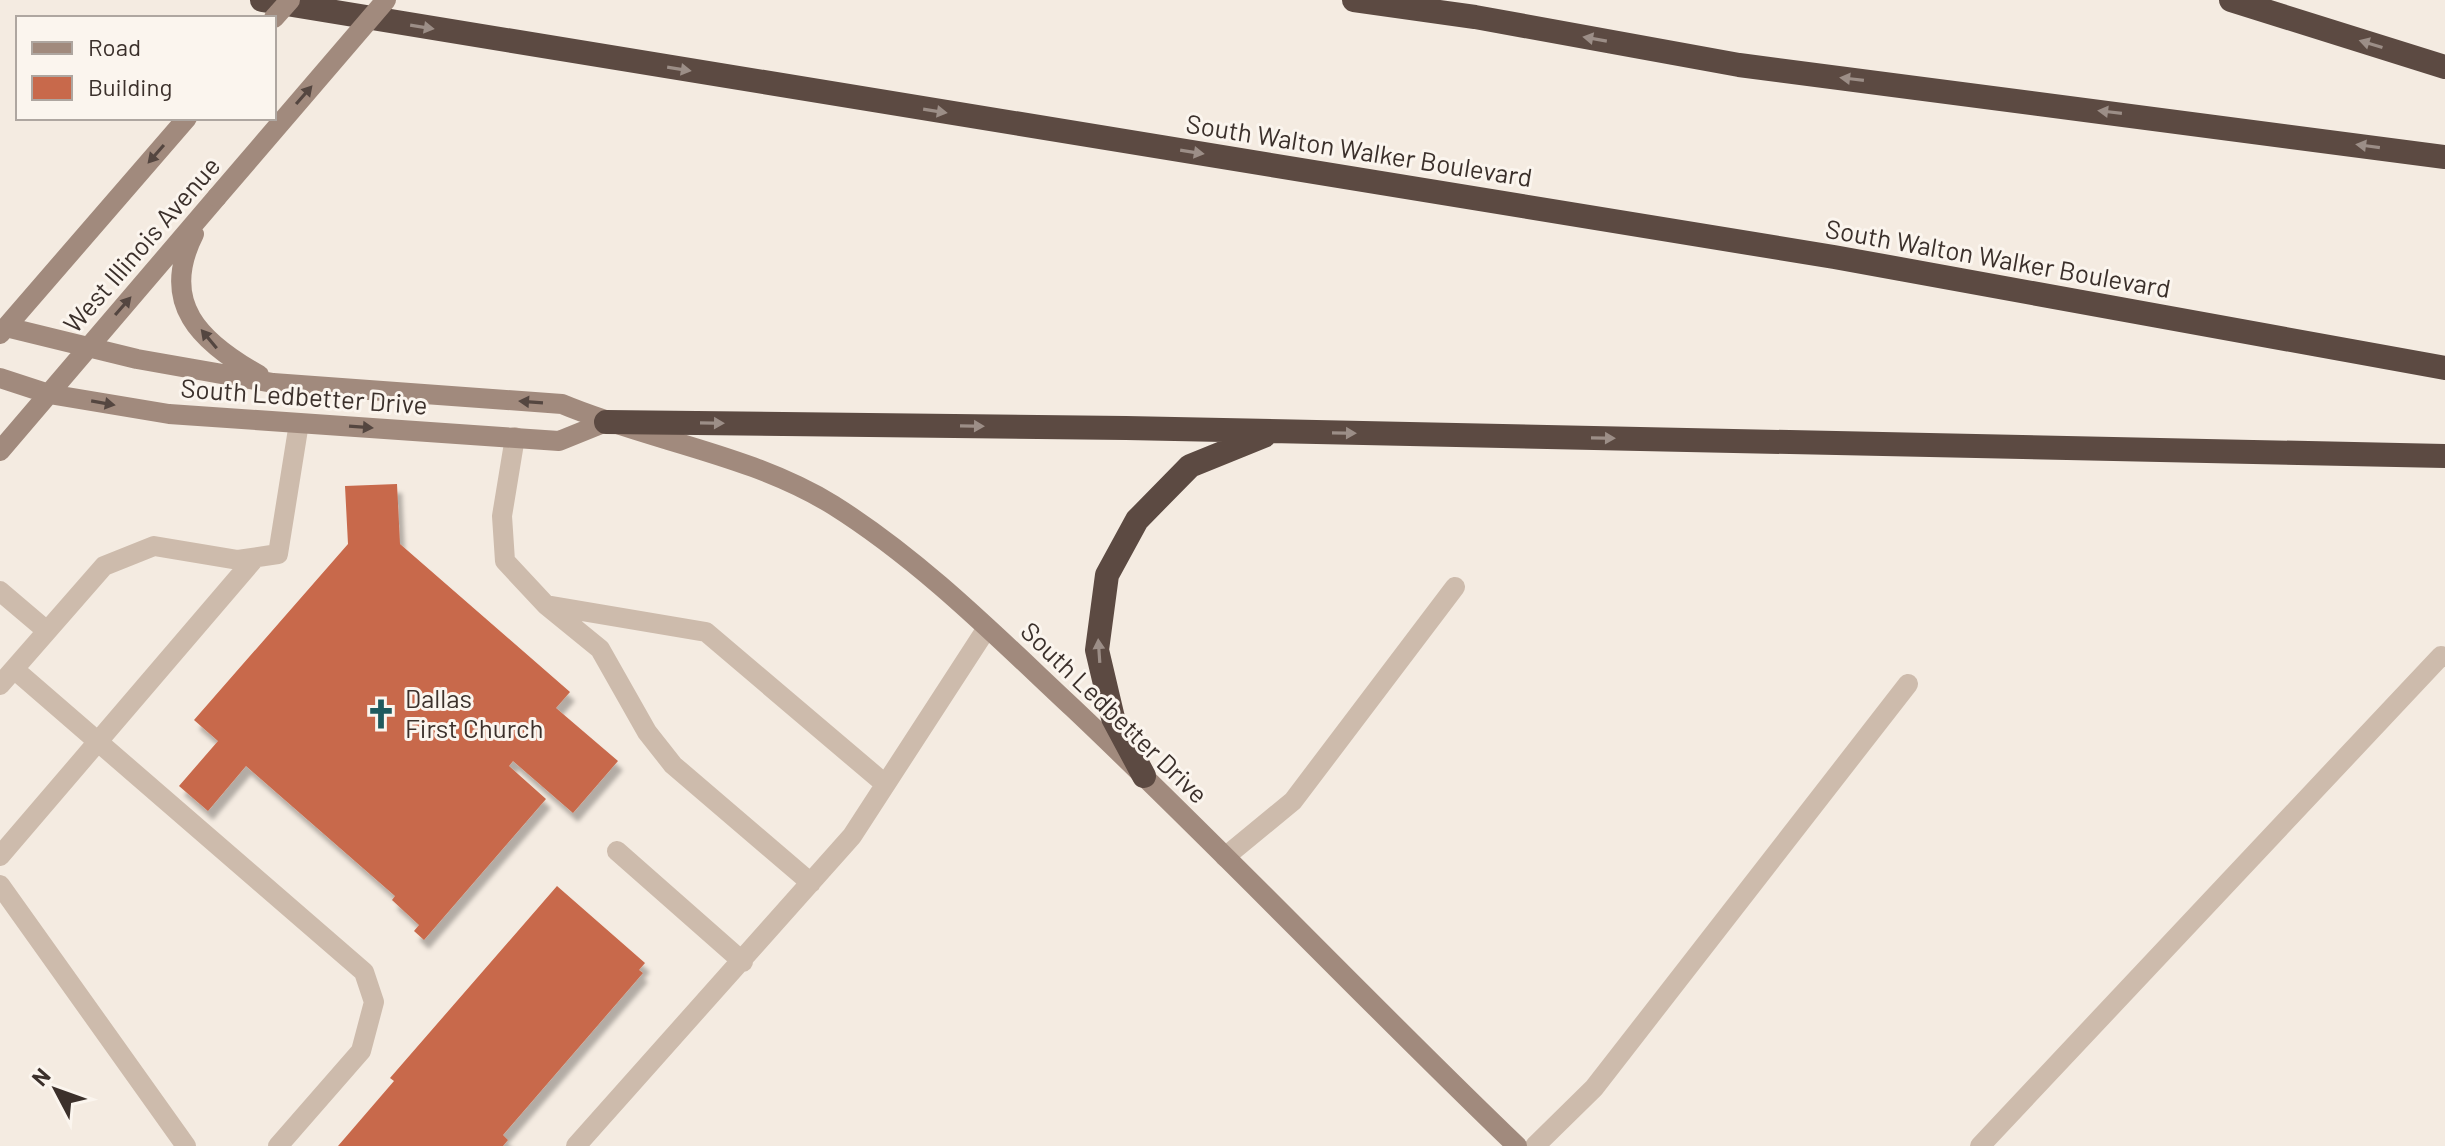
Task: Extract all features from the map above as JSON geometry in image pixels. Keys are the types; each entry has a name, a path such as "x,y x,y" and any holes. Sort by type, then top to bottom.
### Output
{"highway":[{"name":"South Walton Walker Boulevard","path":"262,0 1834,257 2445,368"},
{"path":"1354,0 1475,17 1739,65 2445,157"},
{"path":"2231,0 2445,67"},
{"path":"606,422 1295,432 2445,456"},
{"path":"1144,776 1113,718 1097,650 1107,575 1137,520 1190,466 1254,438 1295,432"}],"street":[{"path":"276,16 290,0"},
{"name":"West Illinois Avenue","path":"0,451 386,0"},
{"name":"West Illinois Avenue","path":"3,331 185,120"},
{"path":"211,204 183,256 179,289 184,309 223,355 273,383"},
{"name":"South Ledbetter Drive","path":"3,331 273,383 562,404 606,422 736,460 831,504 938,582 1144,776 1517,1146"},
{"name":"South Ledbetter Drive","path":"0,378 49,394 169,414 559,441 606,422"}],"lane":[{"path":"0,685 104,566 154,546 238,560 278,554 299,423"},
{"path":"515,437 502,516 505,561 546,605 600,649 647,732 673,765 811,883"},
{"path":"0,856 255,558"},
{"path":"1225,857 1293,801 1455,587"},
{"path":"0,591 47,631"},
{"path":"546,605 706,632 885,784"},
{"path":"576,1146 852,836 987,628"},
{"path":"1980,1146 2441,656 2445,657"},
{"path":"14,669 364,972 374,1002 361,1051 278,1146"},
{"path":"1535,1146 1594,1088 1908,684"},
{"path":"617,851 743,962"},
{"path":"0,885 186,1146"}],"building":[{"name":"Dallas First Church","path":"397,484 400,544 570,692 556,708 618,761 573,813 513,761 509,766 546,799 424,940 414,931 419,925 392,900 395,896 246,766 208,811 179,786 218,741 194,720 348,544 345,486"},
{"path":"557,886 645,963 639,970 643,973 503,1135 508,1140 503,1146 338,1146 394,1081 390,1078"}],"place":[{"name":"Dallas First Church","path":"381,714"}]}
